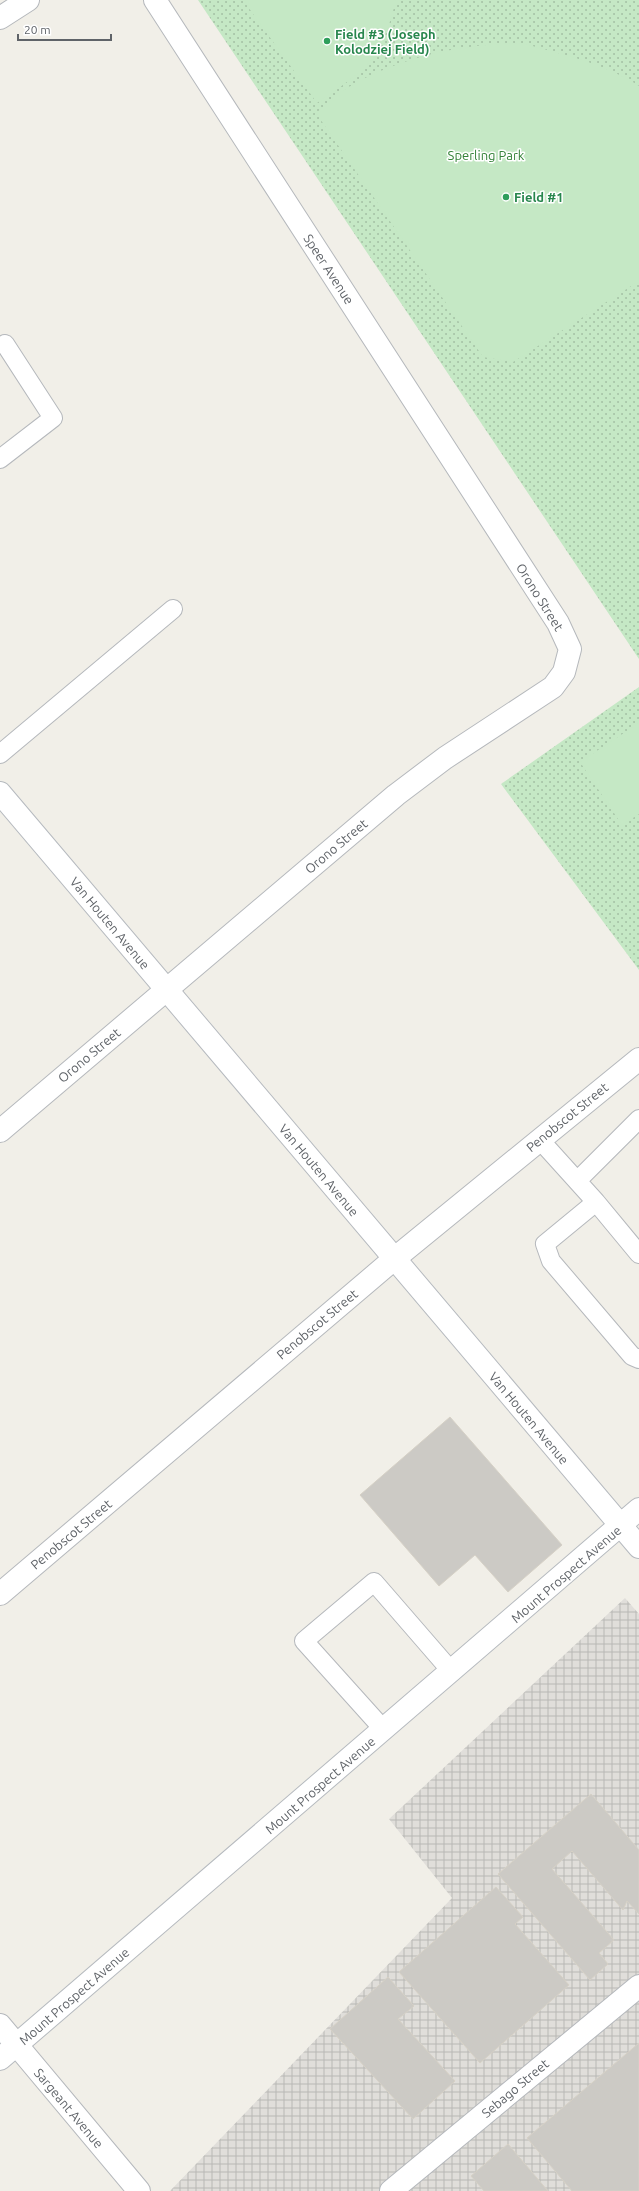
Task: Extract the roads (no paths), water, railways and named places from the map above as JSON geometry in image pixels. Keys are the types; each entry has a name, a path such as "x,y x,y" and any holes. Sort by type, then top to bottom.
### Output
{"street":[{"path":"0,18 28,0"},
{"name":"Speer Avenue","path":"155,0 503,539"},
{"name":"Orono Street","path":"0,1131 396,795 445,758 553,687 564,672 570,649 558,623 503,539"},
{"name":"Van Houten Avenue","path":"0,793 639,1547"},
{"name":"Penobscot Street","path":"0,1594 394,1259 639,1059"},
{"name":"Mount Prospect Avenue","path":"0,2059 452,1672 639,1509"},
{"name":"Sebago Street","path":"391,2191 639,1986"},
{"name":"Sargeant Avenue","path":"0,2025 139,2191"}],"lane":[{"path":"0,460 53,418 5,344"},
{"path":"0,754 173,609"},
{"path":"577,1181 639,1119"},
{"path":"540,1140 596,1202 639,1254"},
{"path":"596,1202 545,1244 551,1261 632,1356 639,1359"},
{"path":"384,1730 304,1641 374,1582 452,1672"}],"place":[{"name":"Field #3 (Joseph Kolodziej Field)","path":"327,41"},
{"name":"Field #1","path":"506,197"}],"park label":[{"name":"Sperling Park","path":"486,155"}]}
